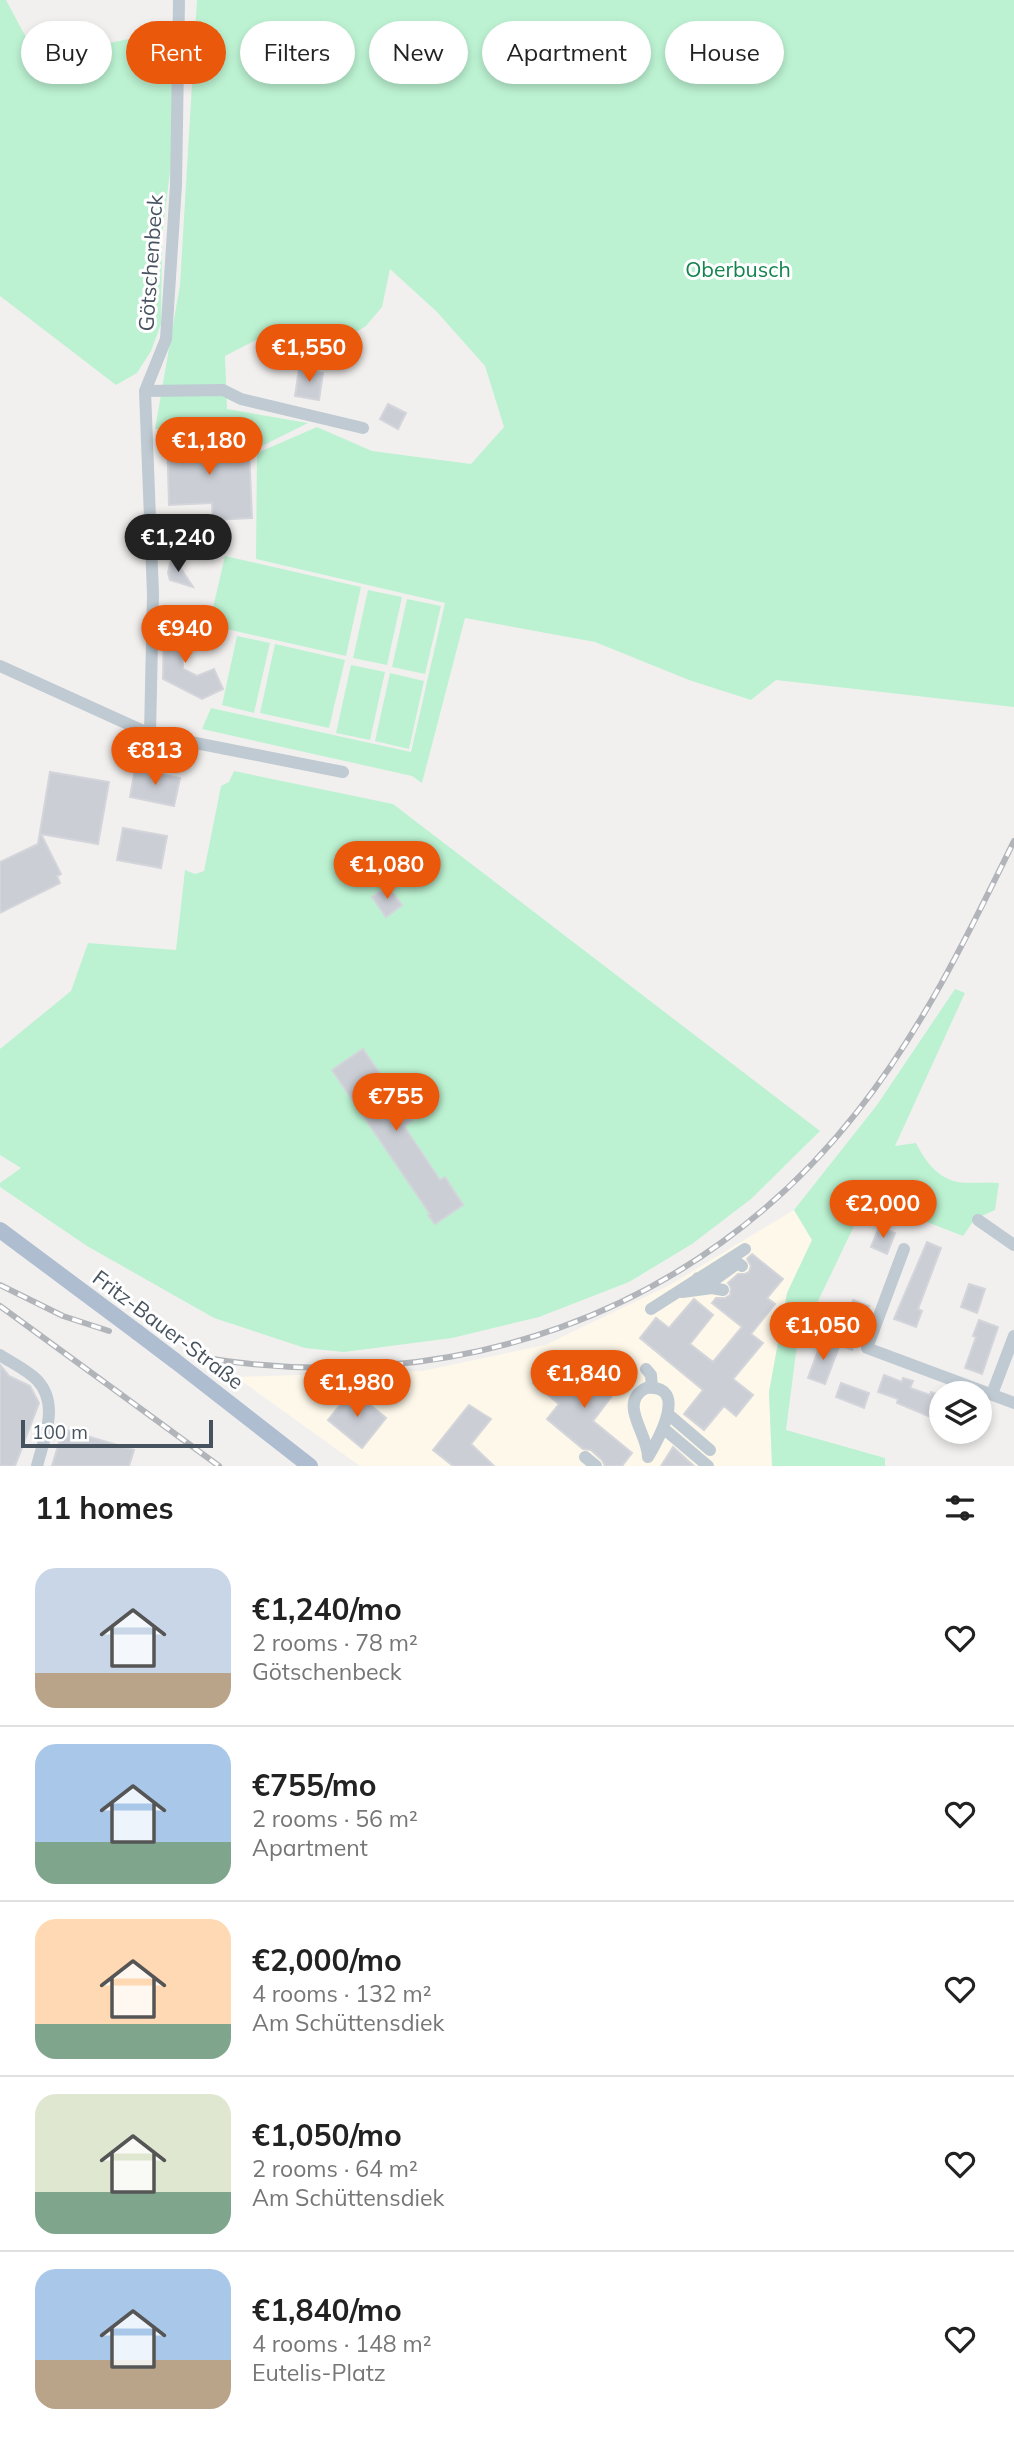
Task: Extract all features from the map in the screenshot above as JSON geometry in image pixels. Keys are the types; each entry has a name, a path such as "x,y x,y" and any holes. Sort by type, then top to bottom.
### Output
{"main road":[{"name":"Fritz-Bauer-Straße","path":"0,1230 310,1466"}],"street":[{"name":"Götschenbeck","path":"150,734 153,594 145,391 166,339 176,185 179,0"},
{"path":"145,391 223,390 241,399 363,428"},
{"path":"0,666 150,734 343,772"},
{"path":"978,1220 1014,1245"},
{"path":"651,1309 745,1249"},
{"path":"904,1249 867,1348 957,1381"},
{"path":"698,1279 716,1278 737,1264 741,1266"},
{"path":"675,1294 712,1288 723,1290"},
{"path":"1014,1336 992,1394 1014,1402"},
{"path":"0,1354 36,1379 47,1393 50,1411 37,1466"},
{"path":"646,1369 651,1375 652,1388"},
{"path":"646,1388 652,1388 666,1396 669,1402 663,1428 646,1461 648,1445 632,1406 636,1395 646,1388"},
{"path":"668,1414 710,1450"},
{"path":"663,1428 708,1466"},
{"path":"585,1457 596,1466"}],"shaded area":[{"path":"794,1210 812,1240 787,1293 769,1392 772,1466 360,1466 236,1377 422,1371 545,1345 668,1286"}],"green space":[{"path":"0,0 6,0 21,28 21,84 112,84 112,42 126,40 126,84 174,84 173,148 162,236 161,324 151,351 137,373 116,385 0,296"},
{"name":"Oberbusch","path":"197,0 1014,0 1014,707 776,680 751,700 689,680 595,642 465,618 422,783 412,776 202,729 211,708 411,752 445,603 256,559 257,453 317,427 372,451 471,464 504,427 485,366 437,312 390,269 382,307 366,326 329,348 264,336 225,356 227,409 308,423 262,446 155,429 180,285 192,84 226,84 226,21 196,21"},
{"path":"225,556 361,587 346,656 209,625"},
{"path":"368,590 402,597 387,665 353,658"},
{"path":"407,599 441,606 425,674 392,667"},
{"path":"237,636 270,643 254,713 222,705"},
{"path":"275,644 345,660 329,728 260,713"},
{"path":"351,665 385,672 370,740 336,733"},
{"path":"390,673 424,681 409,749 375,741"},
{"path":"234,771 393,804 820,1131 751,1199 692,1244 629,1282 539,1317 452,1338 344,1352 305,1348 214,1318 87,1246 0,1187 0,1183 21,1168 0,1155 0,1049 71,991 88,943 176,950 185,870 195,874 204,871 221,786 229,782"},
{"path":"955,989 965,993 895,1146 916,1143 931,1166 948,1179 965,1183 999,1183 995,1210 975,1219 963,1236 867,1199 797,1345 786,1430 885,1458 885,1466 772,1466 769,1392 787,1293 812,1240 794,1210 877,1105"}],"building":[{"path":"299,369 323,373 319,400 295,396"},
{"path":"388,404 406,413 398,429 380,419"},
{"path":"206,433 206,450 249,449 252,518 213,520 212,503 169,505 167,434"},
{"path":"172,555 193,587 170,580 168,573"},
{"path":"188,623 192,633 183,637 183,669 197,676 214,669 223,689 202,699 163,679 164,627"},
{"path":"135,769 180,778 174,806 130,797"},
{"path":"50,772 109,782 98,844 41,834 61,874 57,876 60,883 0,913 0,862 38,844"},
{"path":"123,828 167,836 161,868 117,860"},
{"path":"388,886 402,905 386,917 372,897"},
{"path":"363,1049 412,1121 404,1126 440,1180 445,1177 463,1205 435,1224 332,1070"},
{"path":"879,1227 895,1233 887,1254 871,1247"},
{"path":"927,1242 941,1248 918,1309 922,1311 916,1327 894,1319"},
{"path":"752,1254 783,1279 767,1298 775,1304 751,1334 763,1343 733,1379 753,1395 736,1416 724,1406 704,1430 684,1414 703,1390 640,1338 656,1318 669,1328 694,1299 713,1315 690,1344 713,1362 742,1327 712,1303 716,1298 730,1295 731,1288 728,1283 738,1274 749,1272 751,1266 747,1259"},
{"path":"969,1284 985,1289 977,1313 961,1307"},
{"path":"853,1300 869,1306 852,1350 843,1346 852,1319 842,1315 846,1305 851,1307"},
{"path":"979,1320 998,1327 982,1374 965,1368"},
{"path":"822,1340 839,1347 825,1384 808,1378"},
{"path":"551,1361 583,1388 603,1363 624,1380 593,1421 632,1453 622,1466 605,1466 591,1450 583,1449 547,1419 559,1404 533,1383"},
{"path":"0,1365 9,1376 30,1386 39,1403 15,1466 0,1466"},
{"path":"884,1375 902,1382 903,1378 913,1381 910,1388 929,1395 929,1416 897,1403 898,1399 878,1392"},
{"path":"841,1383 869,1393 864,1408 836,1397"},
{"path":"352,1390 386,1418 362,1448 328,1420"},
{"path":"469,1405 491,1419 471,1444 494,1466 453,1466 433,1450"},
{"path":"63,1429 134,1450 129,1466 52,1466"},
{"path":"673,1447 694,1466 661,1466"}],"railway":[{"path":"194,1356 289,1367 382,1366 473,1352 560,1327 644,1291 721,1243 793,1183 881,1081 943,981 1014,841"},
{"path":"0,1285 63,1316 109,1331"},
{"path":"0,1306 219,1466"}]}
